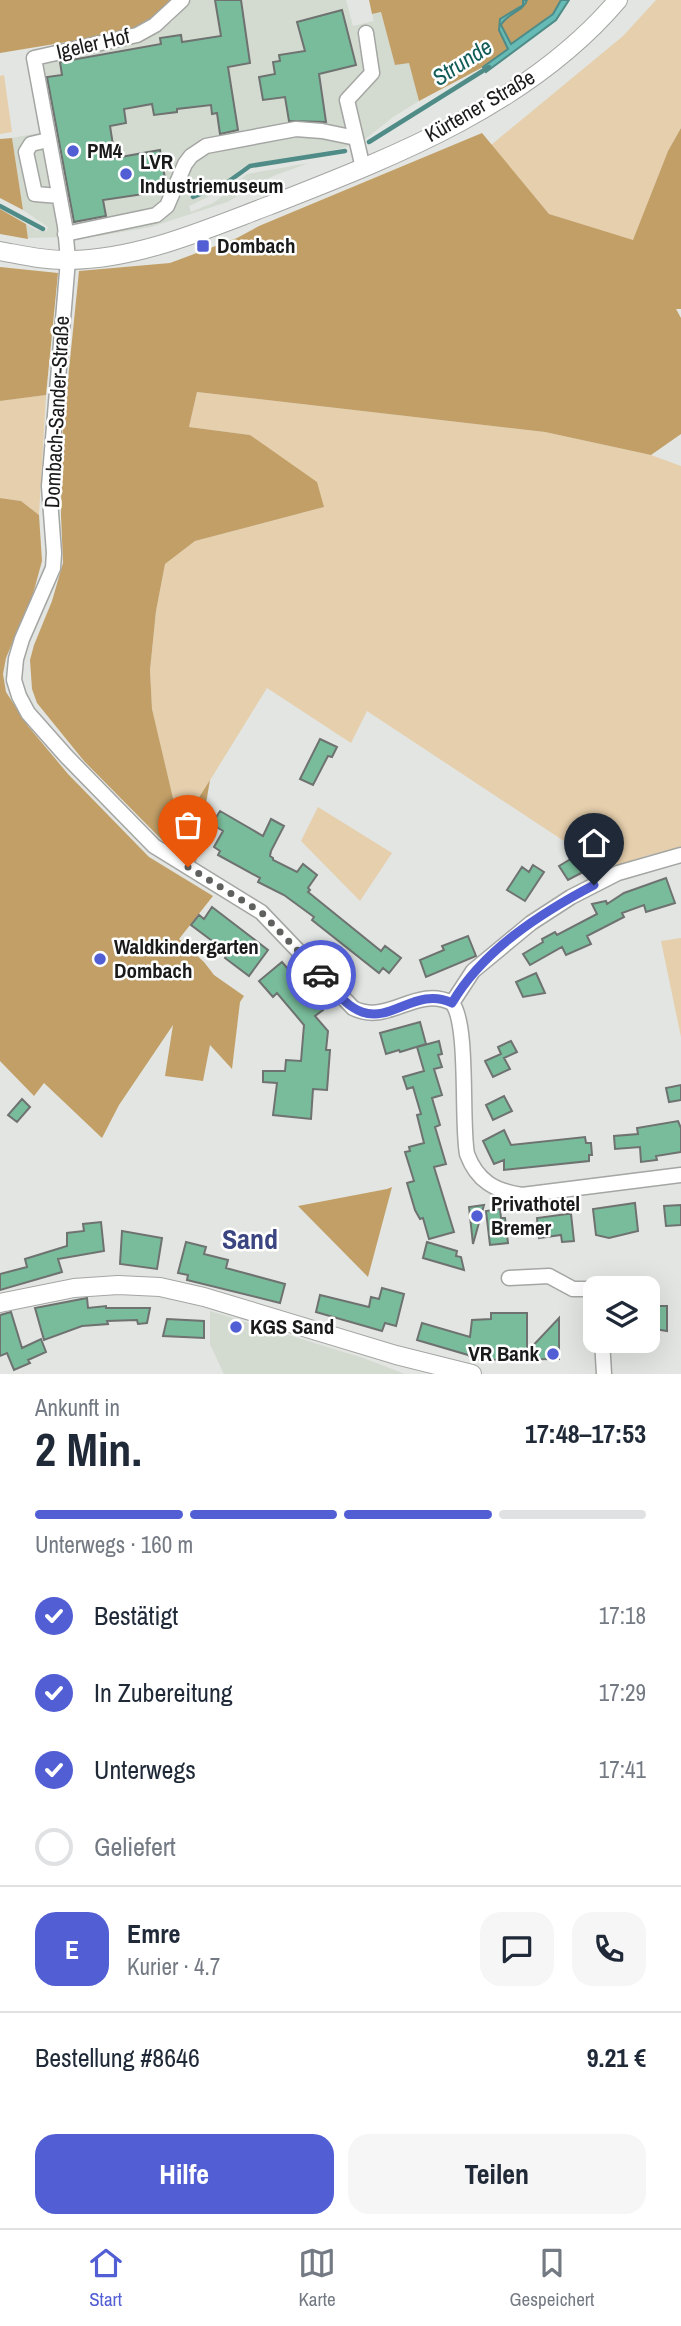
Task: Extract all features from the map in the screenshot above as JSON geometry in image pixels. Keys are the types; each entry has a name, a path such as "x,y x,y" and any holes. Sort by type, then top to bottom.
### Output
{"main road":[{"name":"Kürtener Straße","path":"0,251 68,260 118,254 178,240 363,169 468,117 524,84 564,52 618,0"},
{"path":"0,1303 74,1288 118,1285 160,1287 204,1297 419,1361 472,1374"}],"street":[{"name":"Igeler Hof","path":"48,141 34,58 137,35 155,25 181,0"},
{"path":"363,169 347,100 372,73 366,33"},
{"path":"65,234 156,215 167,206 185,164 191,156 206,146 296,129 356,138"},
{"path":"59,196 35,194 26,152 31,144 48,141 59,196 68,260"},
{"name":"Dombach-Sander-Straße","path":"68,260 49,486 54,553 52,568 16,659 14,680 19,696 29,713 67,757 154,846 261,912 353,1007 371,1014 427,998 452,1003"},
{"path":"681,855 618,873 571,897 531,923 473,971 452,1003 459,1014 467,1154 477,1172 492,1187 502,1192 522,1195 681,1175"},
{"path":"509,1278 549,1276 573,1289 583,1289"},
{"path":"603,1353 604,1374"}],"shaded area":[{"path":"0,0 173,0 139,30 0,53"},
{"path":"191,0 346,0 353,26 374,21 372,14 381,12 395,65 409,62 419,101 363,141 343,148 242,168 212,195 189,206 191,212 213,203 247,174 309,163 273,176 227,202 151,227 99,236 28,238 26,224 36,230 47,231 48,227 23,210 12,138 39,133 27,56 141,36 172,22"},
{"path":"369,0 523,0 523,4 500,19 499,30 509,49 483,67 419,101 409,63 395,65 381,12 372,14"},
{"path":"527,0 561,0 553,13 511,44 501,25"},
{"path":"656,0 681,0 681,128 668,151 633,241 549,214 491,145 623,36"},
{"path":"4,75 12,132 0,134 0,76"},
{"path":"681,128 681,309 676,309 681,318 681,434 651,455 545,432 197,392 189,427 250,435 317,482 324,507 195,541 165,564 156,611 150,670 152,709 180,828 210,780 196,862 162,840 84,761 37,703 32,689 30,660 63,563 62,439 79,271 170,263 237,238 259,226 482,133 549,214 633,240 668,151"},
{"path":"12,138 23,210 0,198 0,139"},
{"path":"0,209 26,224 28,239 0,234"},
{"path":"0,267 58,273 46,395 0,401"},
{"path":"197,392 545,432 651,455 681,466 681,849 649,855 603,871 573,847 367,711 351,743 267,688 180,829 152,710 150,670 156,611 165,564 195,541 324,507 250,435 189,427"},
{"path":"46,395 39,515 21,501 0,498 0,401"},
{"path":"0,498 21,501 39,515 42,561 33,594 6,658 3,674 6,692 28,726 68,774 149,857 213,896 179,939 214,975 244,996 240,1002 232,1069 210,1045 203,1081 165,1076 173,1025 119,1105 102,1138 44,1083 34,1096 0,1061"},
{"path":"318,807 392,853 360,901 301,841"},
{"path":"681,938 681,1037 661,941"},
{"path":"392,1187 368,1277 298,1206 387,1189"},
{"name":"KGS Sand","path":"210,1311 363,1358 405,1374 224,1374 210,1344"}],"water":[{"path":"523,0 527,0 525,4 501,25 511,44 553,14 561,0 569,0 556,20 486,72 483,67 508,49 499,30 500,19 523,5"}],"building":[{"path":"215,0 241,0 250,63 228,67 238,130 220,134 217,113 212,114 211,105 154,115 152,104 124,109 126,123 110,126 115,158 160,150 166,184 163,191 103,200 106,216 74,222 47,77 62,75 60,62 161,44 160,38 181,35 182,42 221,36"},
{"path":"342,10 356,65 319,74 326,122 289,121 285,97 263,100 259,77 275,74 273,62 280,61 279,55 305,51 297,22"},
{"path":"320,739 337,747 332,757 328,756 313,785 300,779"},
{"path":"220,811 263,836 271,819 284,826 270,856 297,872 303,864 317,875 308,892 381,951 385,946 401,958 389,973 383,968 379,973 284,895 258,882 260,878 218,855 220,851 214,847 223,831 212,824"},
{"path":"574,857 583,872 568,880 559,866"},
{"path":"533,865 544,872 525,901 507,890 522,867 529,872"},
{"path":"666,878 675,903 646,912 644,905 622,913 624,917 587,936 591,944 566,955 562,947 530,965 523,954 543,942 542,939 555,932 557,935 597,914 592,904 606,901 607,904 624,893"},
{"path":"212,907 268,950 249,976 225,958 220,952 223,949 191,925 199,915 204,919"},
{"path":"468,936 476,956 426,977 420,960 444,950 442,946"},
{"path":"282,962 323,1010 315,1016 328,1031 326,1050 330,1050 327,1090 313,1089 311,1119 273,1115 277,1083 263,1082 263,1071 285,1071 286,1060 301,1061 304,1025 277,993 273,997 259,981"},
{"path":"536,973 545,993 523,997 516,982"},
{"path":"420,1022 426,1044 386,1054 380,1033"},
{"path":"439,1041 442,1054 438,1055 442,1067 434,1069 442,1095 432,1098 440,1125 435,1127 446,1164 434,1167 454,1232 429,1239 423,1218 420,1219 415,1210 407,1183 414,1181 405,1152 410,1151 409,1147 424,1143 417,1115 421,1114 413,1087 407,1089 403,1077 424,1071 417,1047"},
{"path":"511,1041 517,1052 504,1058 510,1069 493,1077 485,1061 501,1054 498,1047"},
{"path":"681,1085 681,1100 669,1102 666,1088"},
{"path":"504,1096 512,1111 493,1120 486,1105"},
{"path":"22,1099 30,1107 17,1122 8,1115"},
{"path":"678,1121 681,1128 681,1152 656,1156 657,1160 641,1162 640,1147 615,1149 614,1136 638,1134 637,1128"},
{"path":"504,1130 511,1145 585,1137 586,1143 591,1143 592,1155 589,1155 589,1161 504,1170 504,1160 494,1164 483,1141"},
{"path":"635,1203 638,1231 609,1238 596,1235 593,1209"},
{"path":"484,1205 473,1244 469,1207"},
{"path":"681,1205 681,1225 666,1226 664,1206"},
{"path":"500,1209 501,1218 505,1218 508,1243 490,1245 486,1211"},
{"path":"571,1214 574,1241 562,1242 561,1235 539,1238 537,1218"},
{"path":"101,1222 104,1251 58,1259 62,1272 0,1290 0,1274 27,1267 25,1259 67,1246 67,1233 84,1231 83,1224"},
{"path":"122,1231 162,1238 157,1269 120,1264"},
{"path":"186,1242 206,1247 204,1254 228,1260 226,1268 285,1284 280,1303 187,1280 188,1275 178,1273"},
{"path":"427,1242 457,1251 456,1256 461,1257 464,1270 423,1258"},
{"path":"382,1288 404,1294 396,1326 385,1323 382,1331 316,1312 320,1295 369,1307 371,1297 379,1299"},
{"path":"87,1298 88,1308 150,1308 147,1323 138,1324 137,1320 107,1321 108,1324 82,1326 44,1340 35,1308"},
{"path":"660,1306 667,1306 667,1331 660,1330"},
{"path":"11,1312 22,1348 41,1339 46,1352 14,1370 7,1353 0,1356 0,1315"},
{"path":"491,1313 527,1313 527,1352 559,1318 559,1359 473,1360 468,1355 417,1340 422,1323 470,1337 472,1320 491,1319"},
{"path":"167,1319 204,1321 204,1338 163,1336"}],"waterway":[{"name":"Strunde","path":"369,142 489,67"},
{"name":"Strunde","path":"193,197 225,184 250,166 345,151"},
{"name":"Strunde","path":"0,206 43,229"}],"way so far":[{"path":"188,867 261,912 321,975"}],"place":[{"name":"PM4","path":"73,151"},
{"name":"LVR Industriemuseum","path":"126,174"},
{"name":"Dombach","path":"203,246"},
{"name":"Waldkindergarten Dombach","path":"100,959"},
{"name":"Privathotel Bremer","path":"477,1216"},
{"name":"KGS Sand","path":"236,1327"},
{"name":"VR Bank","path":"553,1354"}],"district":[{"name":"Sand","path":"250,1239"}],"route":[{"path":"321,975 344,1000 362,1012 371,1014 418,999 446,1000 452,1003 473,971 531,923 594,885"}]}
